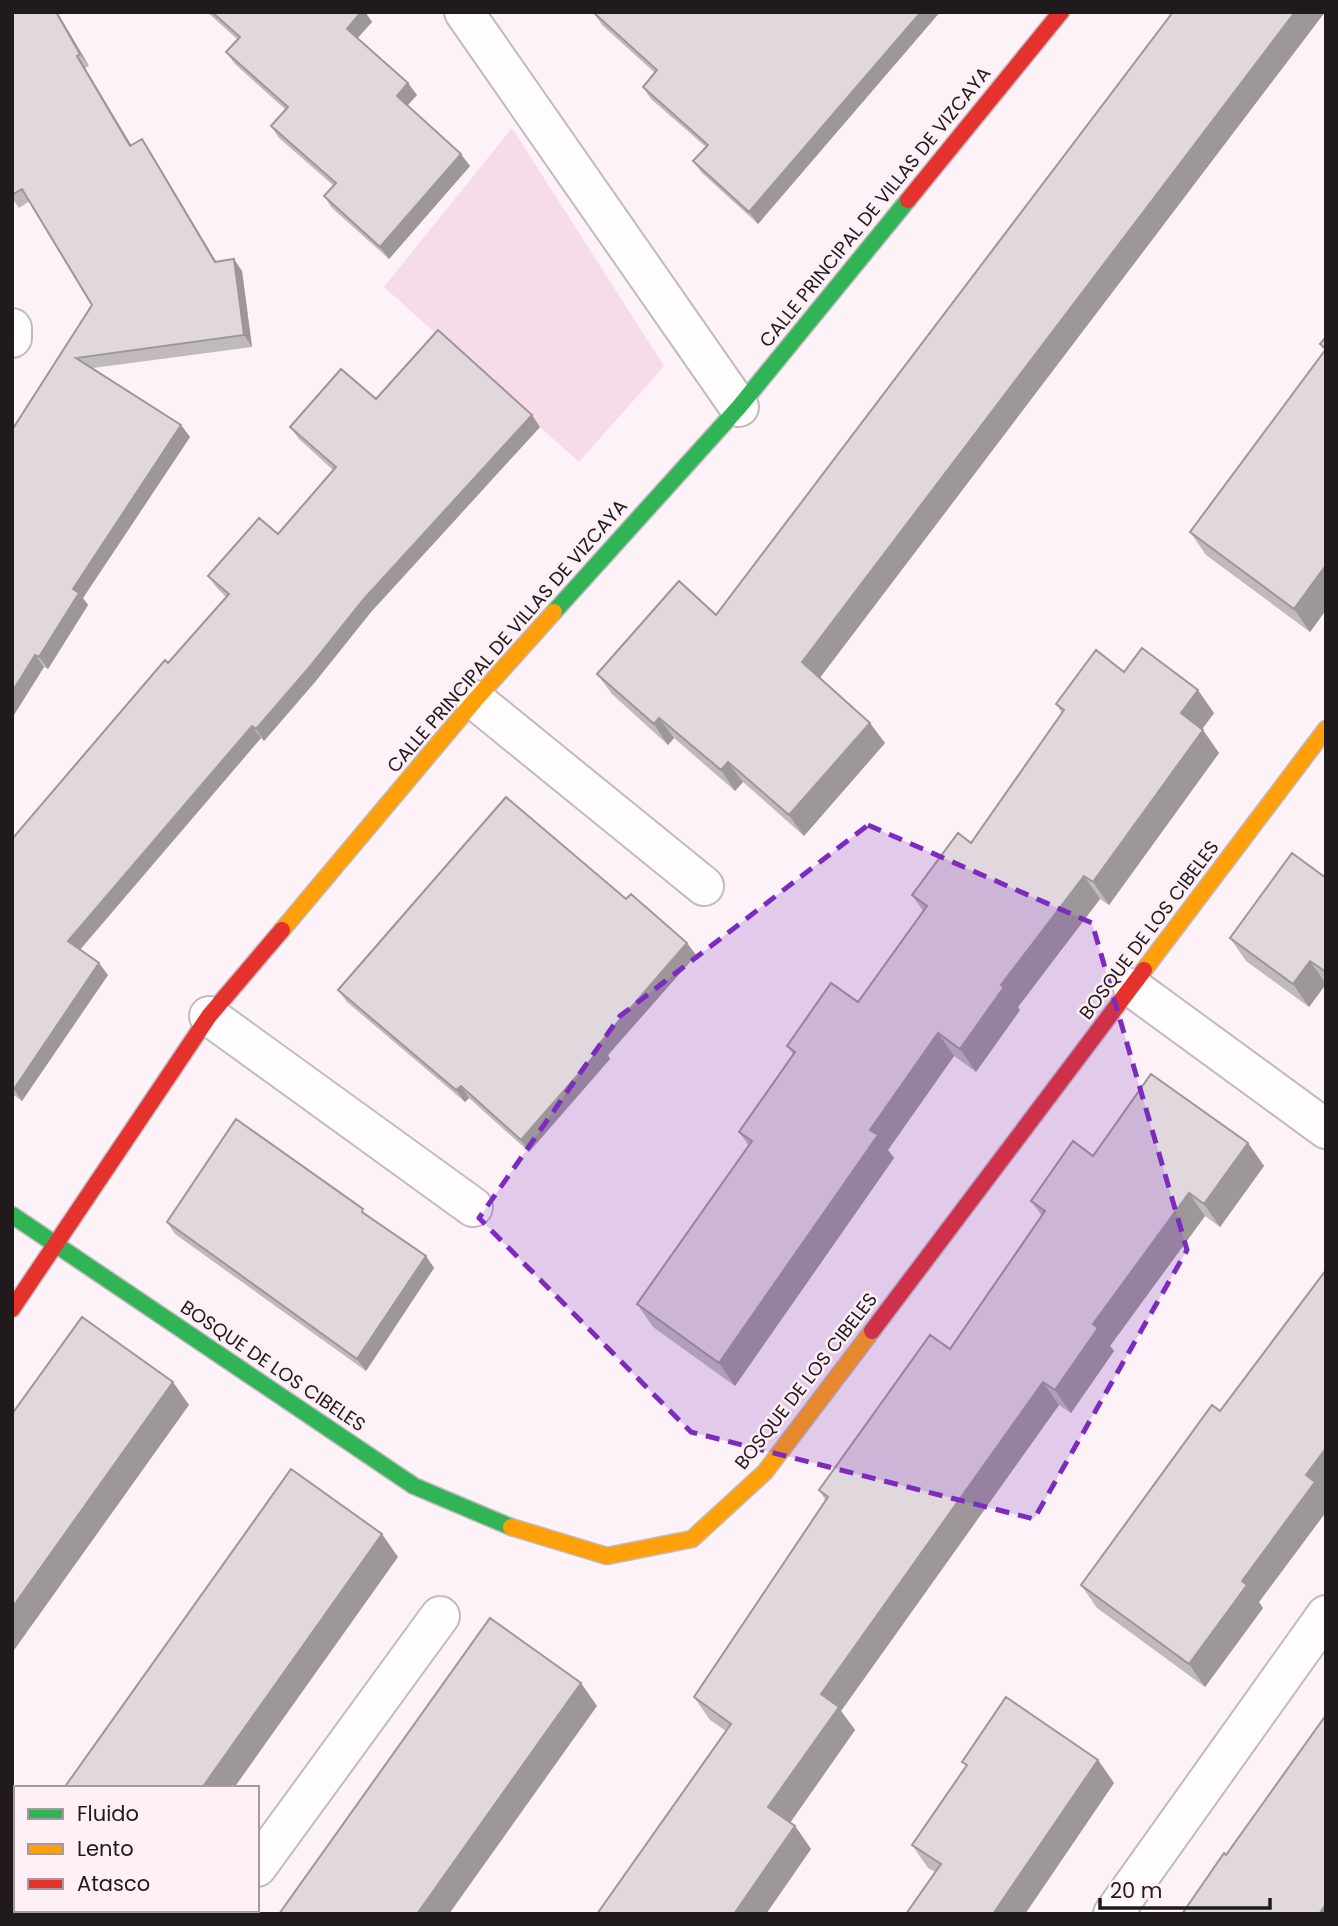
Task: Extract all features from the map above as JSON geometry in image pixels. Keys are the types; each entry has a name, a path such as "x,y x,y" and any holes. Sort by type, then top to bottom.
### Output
{"street":[{"path":"464,12 739,407"},
{"name":"CALLE PRINCIPAL DE VILLAS DE VIZCAYA","path":"12,1309 58,1245 209,1016 475,700 739,407 1061,12"},
{"path":"12,328 12,338"},
{"path":"475,700 704,887"},
{"name":"BOSQUE DE LOS CIBELES","path":"12,1214 414,1486 515,1529 607,1556 692,1539 765,1472 1326,729"},
{"path":"1133,988 1326,1129"},
{"path":"209,1016 473,1207"},
{"path":"1112,1914 1326,1615"},
{"path":"259,1864 440,1616"}],"highlighted area":[{"path":"868,825 1092,923 1187,1250 1034,1519 691,1432 479,1218 620,1016"}],"shaded area":[{"path":"512,128 664,366 579,462 384,287"}],"building":[{"path":"12,12 56,12 80,54 77,56 130,146 142,139 215,262 234,259 244,335 76,358 181,425 73,589 79,593 39,657 35,655 12,692 12,430 92,305 22,189 12,195"},
{"path":"212,12 361,12 347,29 408,83 397,96 461,154 380,247 324,196 336,183 271,126 288,107 226,52 240,37"},
{"path":"595,12 921,12 749,212 693,161 708,145 643,87 657,70"},
{"path":"1173,12 1295,12 802,662 870,723 789,815 728,762 721,770 659,718 654,724 597,674 679,581 716,615"},
{"path":"438,330 532,415 363,600 256,729 252,726 68,941 99,963 14,1089 12,839 165,660 168,663 229,594 208,576 259,518 278,534 336,467 290,427 341,369 376,399"},
{"path":"1326,337 1326,349 1320,344"},
{"path":"1326,349 1326,565 1294,609 1190,532"},
{"path":"1142,648 1198,690 1181,713 1203,730 1093,882 1084,876 1001,985 1004,987 960,1049 938,1033 870,1130 878,1135 719,1363 637,1304 752,1141 739,1132 795,1052 787,1046 831,983 858,1002 927,906 912,895 958,833 971,843 1064,710 1056,704 1096,650 1124,672"},
{"path":"506,797 626,899 631,894 687,943 599,1044 602,1047 521,1140 461,1086 456,1090 338,990"},
{"path":"1292,853 1326,878 1326,972 1310,961 1293,984 1230,938"},
{"path":"1151,1074 1248,1143 1204,1204 1189,1193 1093,1324 1098,1328 1055,1390 1043,1382 821,1694 839,1707 768,1807 795,1826 734,1914 597,1914 731,1724 694,1697 828,1497 819,1490 930,1335 950,1349 1045,1211 1031,1201 1073,1141 1093,1156"},
{"path":"236,1119 426,1256 357,1359 167,1222"},
{"path":"1326,1270 1326,1448 1306,1475 1315,1482 1242,1581 1247,1585 1189,1664 1081,1585 1212,1405 1220,1411"},
{"path":"82,1317 173,1382 12,1608 12,1414"},
{"path":"291,1469 382,1534 203,1786 65,1786"},
{"path":"490,1618 581,1683 417,1914 279,1914"},
{"path":"1006,1697 1098,1760 993,1914 906,1914 941,1864 912,1845 967,1765 962,1762"},
{"path":"1326,1715 1326,1904 1319,1914 1182,1914 1224,1853 1226,1855"},
{"path":"14,1858 14,1912 114,1912 12,1914"}],"traffic: fast":[{"path":"554,612 739,407 908,200"},
{"path":"12,1215 414,1486 511,1527"}],"traffic: slow":[{"path":"282,930 475,700 554,612"},
{"path":"1144,970 1326,729"},
{"path":"511,1527 607,1556 692,1539 765,1472 872,1331"}],"traffic: jam":[{"path":"908,200 1061,12"},
{"path":"12,1309 209,1016 282,930"},
{"path":"872,1331 1144,970"}]}
